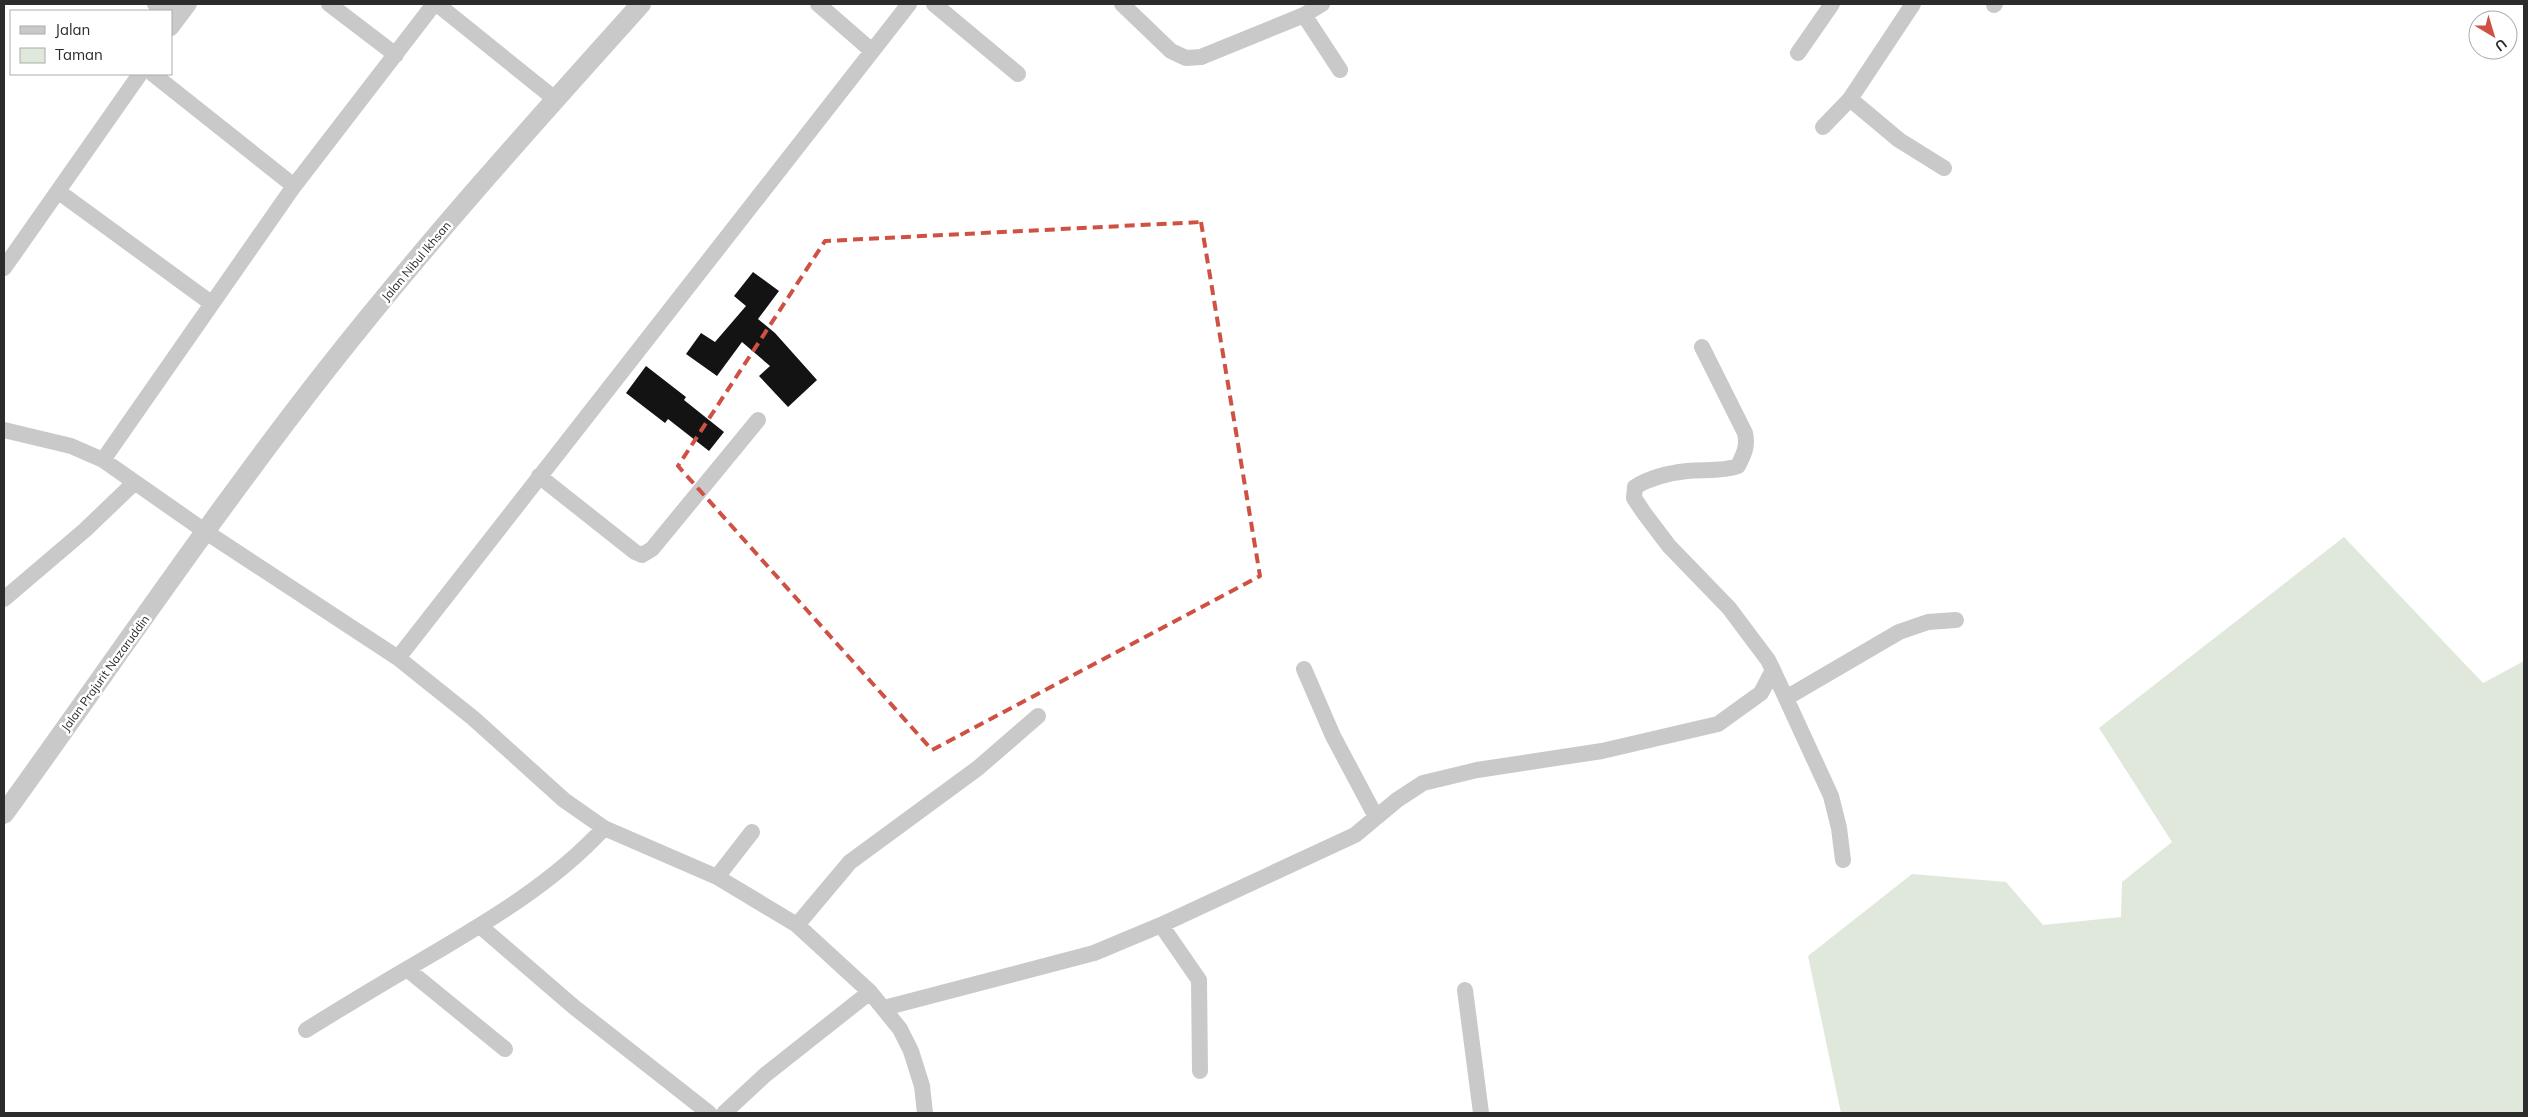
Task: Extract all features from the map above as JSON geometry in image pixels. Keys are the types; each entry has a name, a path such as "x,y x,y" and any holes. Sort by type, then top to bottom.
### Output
{"street":[{"path":"154,4 185,9 172,27"},
{"path":"329,4 396,55"},
{"path":"103,460 294,186 436,4 555,100"},
{"name":"Jalan Nibul Ikhsan","path":"206,532 332,362 458,211 641,4"},
{"path":"818,4 872,51"},
{"path":"398,658 909,4"},
{"path":"934,4 1018,74"},
{"path":"1122,4 1171,51 1186,58 1201,57 1304,15 1322,4"},
{"path":"1798,54 1832,4"},
{"path":"1823,128 1850,99 1913,4"},
{"path":"1304,15 1340,70"},
{"path":"4,268 139,75"},
{"path":"154,75 294,186"},
{"path":"1850,99 1898,140 1944,168"},
{"path":"59,192 211,303"},
{"path":"1702,347 1745,433 1747,445 1743,456 1738,466 1728,469 1687,471 1648,479 1635,487 1634,498 1669,546 1729,608 1768,660 1830,796 1839,828 1843,860"},
{"path":"539,476 635,552 642,555 652,549 758,420"},
{"path":"4,430 71,446 103,460 206,532 398,658 473,718 564,800 604,828 717,877 797,924 870,992 900,1029 911,1051 922,1086 925,1113"},
{"path":"4,599 85,530 134,483"},
{"name":"Jalan Prajurit Nazaruddin","path":"4,814 206,532"},
{"path":"1786,698 1899,632 1928,622 1956,620"},
{"path":"1304,669 1334,736 1376,817"},
{"path":"884,1008 1094,953 1161,925 1347,840 1396,800 1424,783 1477,770 1602,750 1718,724 1761,693 1773,670"},
{"path":"797,924 850,862 978,768 1038,716"},
{"path":"306,1030 480,926 566,863 604,828"},
{"path":"717,877 752,832"},
{"path":"1161,925 1199,980 1200,1071"},
{"path":"480,926 574,1007 709,1113"},
{"path":"406,969 505,1049"},
{"path":"1464,990 1480,1113"},
{"path":"724,1113 764,1075 870,992"}],"highlighted area":[{"path":"1201,222 1260,576 932,750 678,466 825,241"}],"green space":[{"path":"2344,537 2483,683 2524,661 2524,1113 1841,1113 1808,956 1912,874 2006,882 2043,925 2121,917 2122,882 2172,842 2099,728"}],"building":[{"path":"753,272 779,291 758,319 775,333 817,380 788,407 759,376 770,366 742,342 717,376 686,354 701,333 715,342 746,306 734,296"},
{"path":"646,366 686,397 684,400 724,432 709,451 668,419 665,423 626,393"}]}
